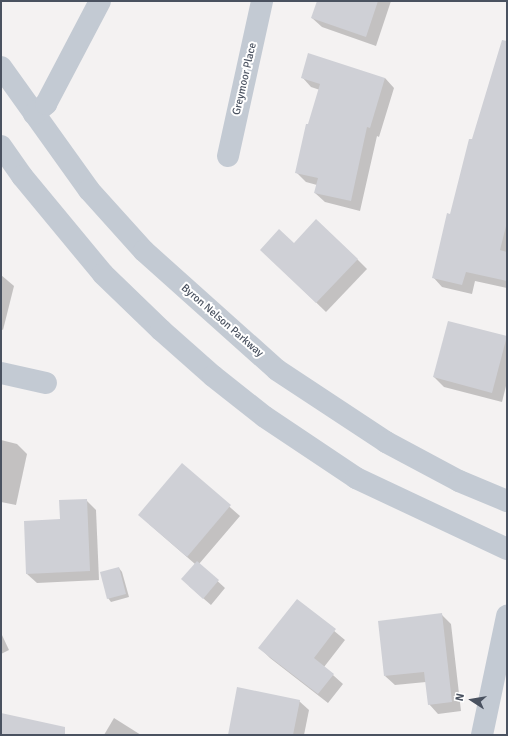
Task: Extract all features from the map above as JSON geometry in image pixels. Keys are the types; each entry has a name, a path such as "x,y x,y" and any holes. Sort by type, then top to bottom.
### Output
{"street":[{"path":"34,114 46,104 100,1"},
{"name":"Greymoor Place","path":"228,156 262,1"},
{"name":"Byron Nelson Parkway","path":"1,67 89,190 144,251 277,370 386,442 460,480 507,501"},
{"path":"1,146 22,176 103,274 161,330 213,376 265,417 356,478 507,548"},
{"path":"1,374 46,383"},
{"path":"482,735 507,616"}],"building":[{"path":"317,1 378,1 366,37 311,18"},
{"path":"502,40 507,41 507,222 500,250 507,252 507,281 466,272 462,285 432,278 447,213 450,214 469,139 472,139"},
{"path":"308,53 385,78 370,128 367,127 351,201 314,193 318,178 295,173 306,124 308,124 320,84 301,78"},
{"path":"316,219 358,259 316,303 260,250 279,229 294,243"},
{"path":"448,321 507,336 492,393 433,377"},
{"path":"182,463 231,505 187,557 138,515"},
{"path":"87,499 90,571 26,574 24,521 60,519 59,500"},
{"path":"197,561 219,580 203,599 181,579"},
{"path":"119,567 126,594 107,599 100,572"},
{"path":"297,599 336,629 314,658 334,674 318,694 258,648"},
{"path":"442,613 452,702 428,705 424,672 384,676 378,621"},
{"path":"237,687 300,700 293,735 228,735"},
{"path":"1,713 65,727 65,735 1,735"}]}
